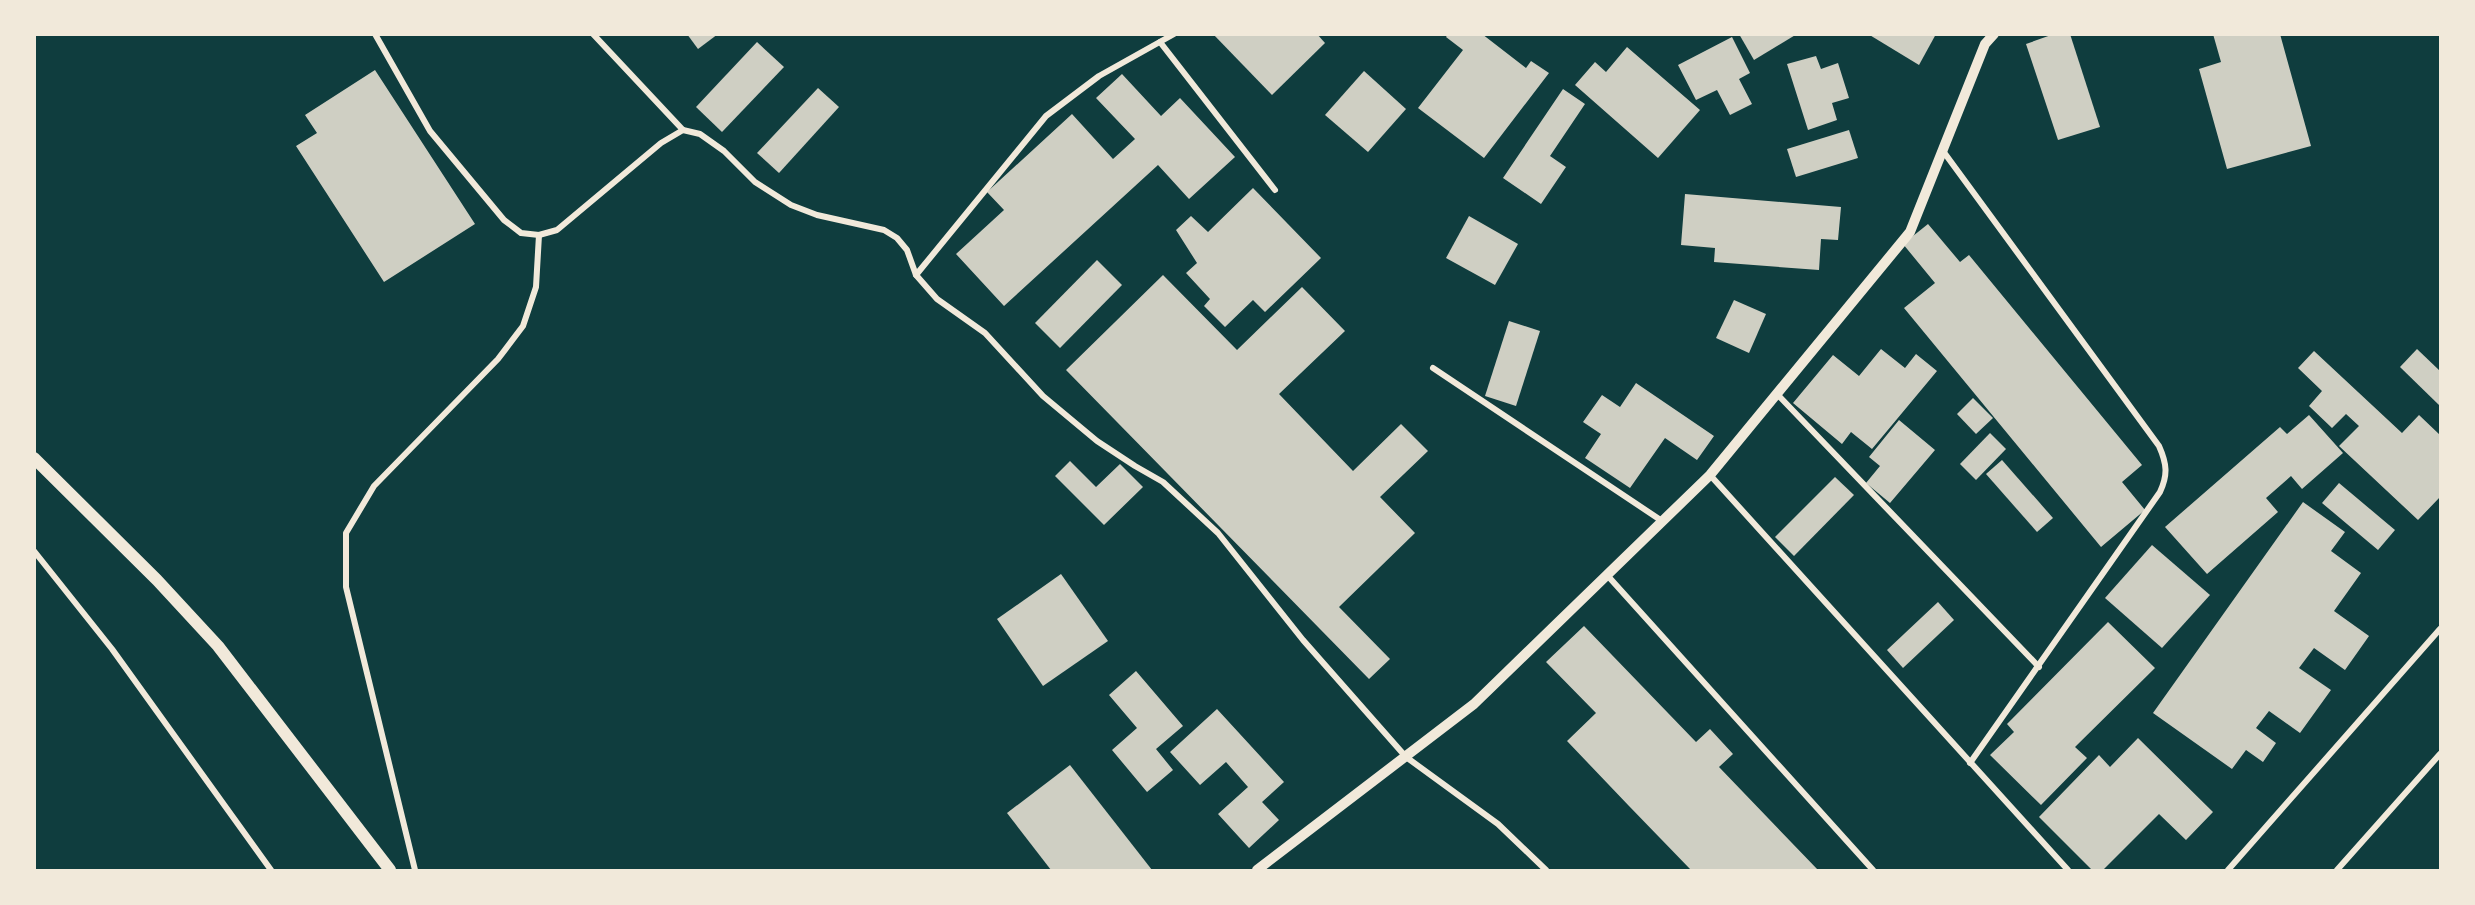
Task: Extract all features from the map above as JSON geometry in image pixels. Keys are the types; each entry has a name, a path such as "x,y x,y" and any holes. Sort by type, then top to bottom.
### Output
{"main road":[{"path":"34,458 158,580 218,646 390,870"}],"street":[{"path":"375,34 430,130 504,220 521,233 539,236 557,230 652,150 683,130"},
{"path":"593,34 683,130 700,134 724,151 754,182 791,205 817,215 884,230 897,238 907,250 916,275 937,299 985,333 1043,396 1098,441 1163,482 1210,524 1303,640 1406,757 1498,824 1546,870"},
{"path":"916,275 1046,116 1100,76 1174,34"},
{"path":"1257,870 1474,704 1710,475 1910,232 1985,44 1994,34"},
{"path":"1160,42 1275,190"},
{"path":"1943,151 2159,447 2166,462 2166,479 2160,492 1970,763"},
{"path":"415,870 345,587 346,532 374,486 498,359 523,327 536,287 539,236"},
{"path":"1433,368 1662,521"},
{"path":"1777,394 2039,667"},
{"path":"1710,475 2067,870"},
{"path":"34,551 119,659 271,870"},
{"path":"1607,575 1873,870"},
{"path":"2228,870 2440,629"},
{"path":"2337,870 2440,754"}],"building":[{"path":"687,34 718,34 698,49"},
{"path":"1213,34 1317,34 1325,43 1272,95"},
{"path":"1448,34 1482,34 1526,68 1531,61 1549,73 1484,158 1418,108 1463,50 1446,37"},
{"path":"1739,34 1797,34 1754,60"},
{"path":"1868,34 1936,34 1919,65"},
{"path":"2054,34 2070,34 2100,127 2058,140 2026,44"},
{"path":"2213,34 2280,34 2311,146 2227,169 2199,69 2221,62"},
{"path":"1732,37 1750,73 1739,79 1752,104 1730,115 1717,90 1696,100 1678,65"},
{"path":"757,42 784,67 722,132 696,107"},
{"path":"1627,47 1700,110 1658,158 1575,85 1595,62 1606,72"},
{"path":"1816,56 1821,69 1838,63 1849,98 1832,103 1837,120 1808,130 1787,64"},
{"path":"375,70 475,224 384,282 296,146 317,133 305,115"},
{"path":"1364,71 1406,109 1368,152 1325,115"},
{"path":"1122,74 1161,116 1180,98 1235,157 1189,199 1158,165 1004,306 956,254 1004,210 987,192 1072,114 1113,159 1135,139 1096,98"},
{"path":"818,88 839,107 779,173 757,153"},
{"path":"1563,89 1585,104 1550,156 1566,167 1541,204 1503,178"},
{"path":"1849,130 1858,158 1796,177 1787,149"},
{"path":"1253,188 1321,258 1265,312 1253,300 1225,327 1204,306 1210,299 1186,273 1197,263 1176,230 1191,216 1208,232"},
{"path":"1685,194 1841,207 1838,240 1821,239 1819,270 1714,262 1715,248 1681,245"},
{"path":"1469,216 1518,244 1495,285 1446,258"},
{"path":"1928,224 1960,262 1969,255 2142,465 2122,482 2145,510 2101,547 1904,308 1935,283 1903,244"},
{"path":"1097,260 1122,285 1060,348 1035,323"},
{"path":"1163,275 1237,350 1302,287 1345,331 1279,394 1353,471 1401,424 1428,451 1380,497 1415,533 1339,607 1390,659 1369,679 1066,370"},
{"path":"1734,300 1766,314 1749,353 1716,338"},
{"path":"1509,321 1540,331 1516,406 1485,396"},
{"path":"1881,349 1905,368 1916,354 1937,371 1872,449 1851,432 1842,444 1793,403 1833,355 1859,376"},
{"path":"2417,349 2440,371 2440,406 2400,367"},
{"path":"2314,351 2402,433 2419,415 2440,435 2440,497 2418,520 2339,446 2359,426 2346,414 2332,428 2309,406 2322,391 2298,368"},
{"path":"1636,383 1714,436 1697,460 1665,438 1630,488 1585,458 1601,434 1583,422 1602,395 1620,407"},
{"path":"1973,398 1993,418 1976,434 1957,414"},
{"path":"2309,415 2343,453 2302,489 2291,476 2266,498 2278,512 2207,574 2165,527 2280,427 2287,434"},
{"path":"1899,420 1935,450 1890,503 1866,483 1880,466 1869,457"},
{"path":"1990,433 2006,449 1976,480 1960,464"},
{"path":"2002,460 2053,518 2037,532 1986,474"},
{"path":"1070,461 1096,487 1120,464 1143,487 1104,525 1055,476"},
{"path":"1835,477 1854,495 1794,556 1775,537"},
{"path":"2339,483 2395,530 2378,550 2322,503"},
{"path":"2303,502 2345,532 2331,551 2361,573 2334,611 2369,636 2345,670 2314,648 2299,668 2331,690 2300,733 2269,711 2256,728 2276,743 2263,762 2246,750 2232,769 2153,713"},
{"path":"2152,545 2210,595 2162,648 2105,598"},
{"path":"1061,574 1108,641 1043,686 997,619"},
{"path":"1938,602 1954,620 1903,668 1887,650"},
{"path":"2108,622 2155,668 2075,747 2087,758 2041,805 1990,755 2014,732 2007,724"},
{"path":"1584,626 1696,742 1710,729 1733,754 1719,767 1818,870 1691,870 1629,806 1567,741 1596,713 1546,662"},
{"path":"1136,671 1183,726 1156,749 1173,770 1147,792 1112,750 1137,728 1109,695"},
{"path":"1217,709 1284,782 1262,802 1279,820 1249,848 1218,814 1248,787 1226,762 1200,785 1170,752"},
{"path":"2138,738 2213,812 2186,840 2159,814 2103,870 2092,870 2039,817 2099,755 2110,767"},
{"path":"1070,765 1152,870 1051,870 1007,813"}]}
